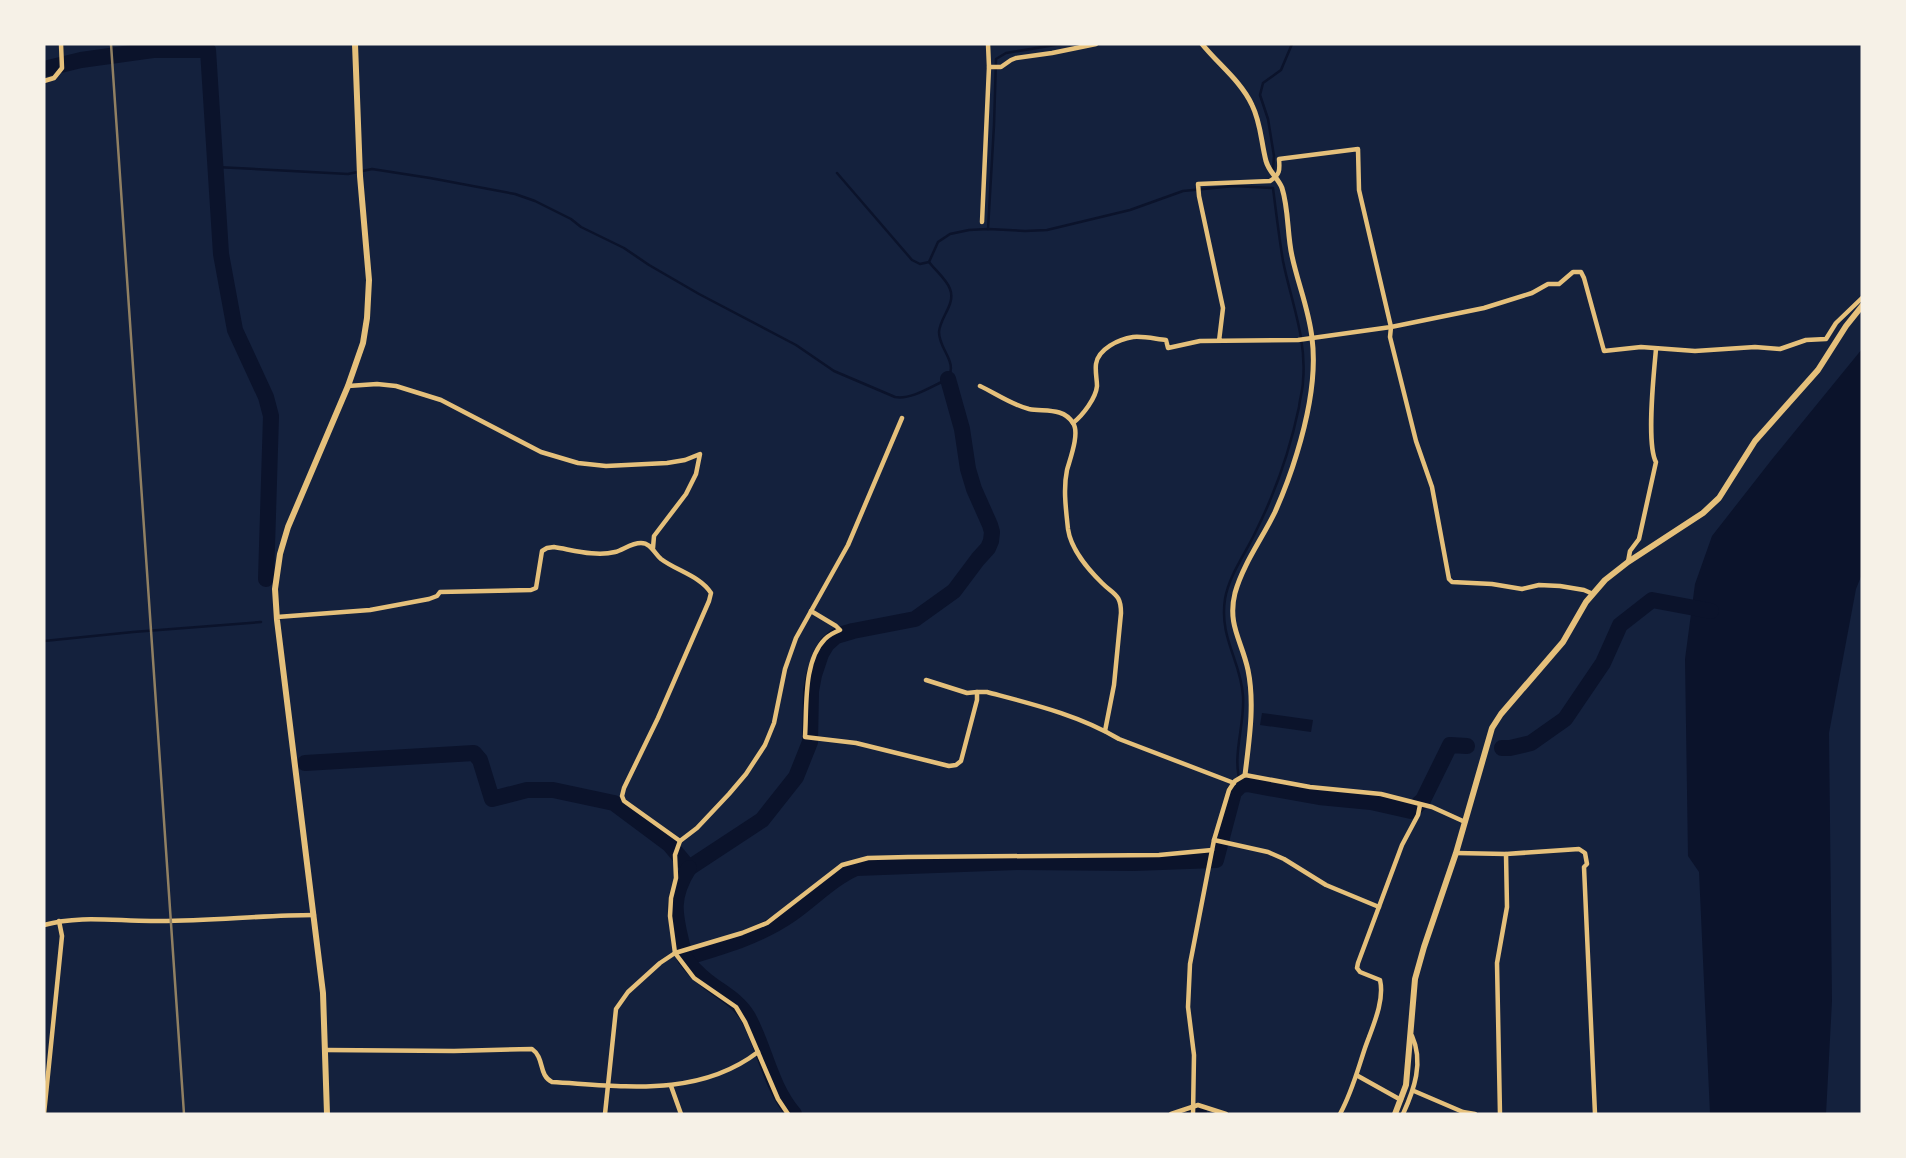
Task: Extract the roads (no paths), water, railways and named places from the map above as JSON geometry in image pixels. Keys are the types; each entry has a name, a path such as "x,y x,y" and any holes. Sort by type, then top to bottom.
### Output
{"main road":[{"path":"327,1114 323,993 276,617 275,589 280,554 288,527 348,387 363,343 368,318 369,281 360,176 355,44"},
{"path":"1395,1114 1406,1084 1415,979 1423,947 1456,853 1492,728 1563,642 1586,602 1605,580 1703,513 1719,498 1755,441 1818,370 1862,306"}],"street":[{"path":"44,81 54,78 62,68 61,44"},
{"path":"982,222 990,66 988,44"},
{"path":"990,66 1001,67 1017,58 1096,44"},
{"path":"1193,1111 1194,1055 1187,985 1190,964 1214,840 1229,790 1243,776 1250,728 1248,669 1236,637 1232,615 1235,594 1241,576 1275,512 1297,454 1314,368 1282,187 1266,162 1260,125 1252,104 1240,86 1202,44"},
{"path":"1275,177 1279,159 1358,149 1359,190 1391,327 1390,337 1416,441 1432,487 1449,579 1452,582 1522,589 1560,586 1593,594"},
{"path":"1219,341 1223,308 1198,184 1275,177"},
{"path":"1073,422 1093,399 1097,389 1096,361 1100,353 1117,342 1134,337 1166,340 1168,348 1200,341 1298,340 1391,327 1484,308 1532,293 1548,284 1559,284 1573,272 1581,272 1604,351 1641,347 1695,351 1755,347 1780,349 1806,340 1819,341 1826,338 1836,323 1862,298"},
{"path":"1628,562 1630,551 1639,539 1656,462 1652,432 1656,349"},
{"path":"348,387 377,384 396,386 441,400 541,452 578,463 606,466 667,463 700,454 696,474 686,494 654,536 653,549"},
{"path":"980,386 1028,409 1061,413 1073,422 1076,430 1066,473 1065,493 1072,543 1078,555 1103,584 1115,593 1121,603 1114,685 1105,731"},
{"path":"788,1114 736,1007 694,978 677,953 670,916 676,878 675,855 679,844 729,794 765,745 774,723 796,638 849,545 902,418"},
{"path":"276,617 370,610 429,599 440,592 531,590 536,587 542,551 547,548 606,553 617,552 643,542 660,558 706,585 711,593 622,796 624,801 679,844"},
{"path":"811,611 839,630 826,637 810,669 807,681 805,737 856,743 949,766 956,765 961,761 977,692"},
{"path":"926,680 967,693 988,692 1044,708 1235,782"},
{"path":"1243,776 1310,787 1381,794 1432,807 1465,822"},
{"path":"1340,1114 1357,1076 1382,984 1380,980 1360,972 1358,963 1402,845 1418,815 1418,805"},
{"path":"1214,840 1268,852 1326,886 1379,907"},
{"path":"1456,853 1506,854 1579,849 1585,853 1595,1114"},
{"path":"605,1114 616,1009 628,992 660,963 677,953 742,933 766,922 842,865 868,858 1212,852"},
{"path":"1500,1114 1497,963 1507,907 1506,854"},
{"path":"44,925 59,920 80,919 153,922 314,915"},
{"path":"44,1114 62,936 59,920"},
{"path":"1403,1114 1416,1091 1417,1046 1411,1035"},
{"path":"326,1050 532,1049 541,1058 543,1073 552,1082 671,1086 718,1075 745,1062 758,1052"},
{"path":"1357,1076 1401,1100"},
{"path":"671,1086 681,1114"},
{"path":"1416,1091 1464,1112 1475,1114"},
{"path":"1193,1111 1198,1105 1226,1114"},
{"path":"1171,1114 1188,1108 1193,1111"}],"water":[{"path":"1862,349 1862,574 1856,589 1829,733 1832,1001 1826,1114 1710,1114 1699,872 1688,856 1685,659 1695,584 1712,536"},
{"path":"1262,713 1313,720 1311,732 1260,725"}],"waterway":[{"path":"208,44 208,50"},
{"path":"988,229 996,59 1006,53 1061,44"},
{"path":"1273,170 1274,156 1268,119 1260,95 1263,83 1281,70 1292,44"},
{"path":"44,69 81,60 153,50 208,50 221,254 235,330 266,397 271,416 266,579"},
{"path":"216,167 348,174 372,169 515,194 535,201 624,248 699,294 796,345 834,371 895,397 915,394 948,379 950,361 939,332 951,295 946,282 929,262 938,242 950,234 988,229 1047,230 1130,210 1183,191 1234,186 1273,188 1283,261 1301,335 1303,384 1282,470 1263,516 1230,581 1225,599 1225,626 1243,696 1237,763 1241,785"},
{"path":"837,173 912,260 920,264 929,262"},
{"path":"305,763 474,753 480,760 492,799 527,790 553,790 614,803 669,844 689,868 762,820 796,777 810,742 811,691 821,654 827,644 836,636 853,631 915,619 954,591 988,548 992,532 968,469 962,429 948,379"},
{"path":"1502,748 1531,743 1565,719 1603,663 1620,625 1652,600 1711,611"},
{"path":"44,641 261,622"},
{"path":"689,868 682,880 676,902 677,922 685,958 739,941 765,929 790,915 856,868 1017,862 1134,863 1216,860 1234,792 1241,785 1371,802 1411,811 1423,800 1450,745 1467,746"},
{"path":"685,958 701,976 744,1011 754,1029 773,1079 794,1114"},
{"path":"1189,1114 1199,1111 1199,1114"}],"railway":[{"path":"111,44 184,1114"}]}
